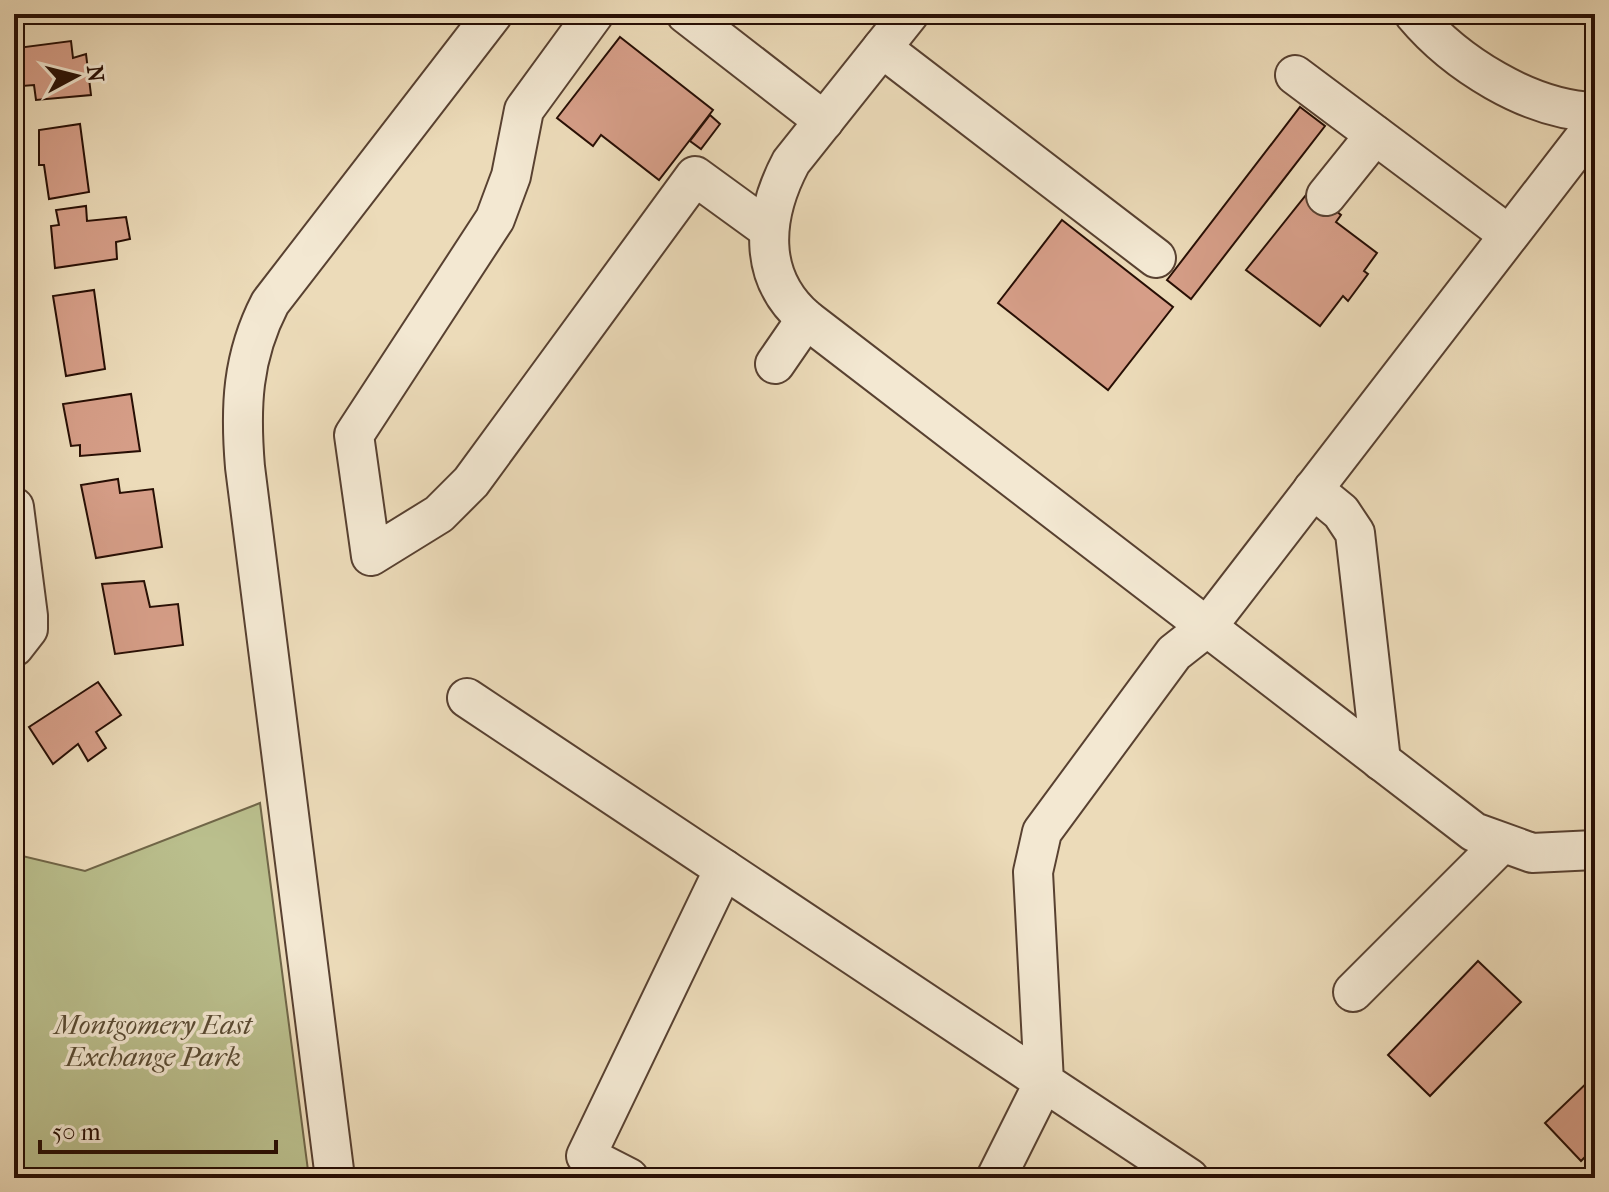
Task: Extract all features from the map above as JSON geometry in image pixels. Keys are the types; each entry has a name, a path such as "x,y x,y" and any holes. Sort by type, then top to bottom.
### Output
{"street":[{"path":"335,1178 245,467 242,382 249,352 270,303 493,14"},
{"path":"594,14 524,110 511,176 495,219 354,435 371,556 439,514 471,482 695,176 768,229"},
{"path":"686,14 824,121"},
{"path":"909,14 791,162 780,182 768,229 767,251 784,295 806,319 1474,832 1532,853 1563,854 1595,850"},
{"path":"1414,14 1458,54 1500,83 1542,101 1595,112"},
{"path":"882,48 1156,258"},
{"path":"1295,75 1509,235"},
{"path":"996,1178 1044,1082 1033,872 1042,832 1174,653 1207,627 1595,124"},
{"path":"1326,196 1375,135"},
{"path":"775,364 806,319"},
{"path":"1313,489 1341,512 1355,533 1381,761"},
{"path":"14,507 28,616 28,629 14,647"},
{"path":"467,698 1189,1178"},
{"path":"1353,992 1502,843"},
{"path":"629,1178 586,1156 724,869"}],"green space":[{"name":"Montgomery East Exchange Park","path":"260,803 309,1178 14,1178 14,854 85,871"}],"building":[{"path":"620,37 713,110 659,180 601,135 593,146 557,118"},
{"path":"71,41 73,58 86,54 91,95 36,100 34,85 22,86 17,48"},
{"path":"1300,107 1325,126 1191,299 1167,280"},
{"path":"710,115 720,124 701,149 690,141"},
{"path":"80,124 89,192 49,199 44,165 39,165 39,130"},
{"path":"1310,190 1341,215 1336,222 1377,253 1364,271 1368,274 1348,301 1343,296 1320,326 1246,270"},
{"path":"86,206 87,221 126,217 130,239 116,242 117,259 55,268 51,226 59,225 56,210"},
{"path":"1062,220 1173,307 1108,390 998,303"},
{"path":"94,290 105,369 66,376 53,296"},
{"path":"131,394 140,451 80,456 80,445 71,446 63,404"},
{"path":"118,479 120,493 153,489 162,547 96,558 81,485"},
{"path":"144,581 150,607 178,604 183,645 115,654 102,584"},
{"path":"98,682 121,715 96,732 106,748 88,761 78,744 53,764 29,727"},
{"path":"1478,961 1521,1002 1430,1096 1388,1055"},
{"path":"1595,1075 1595,1147 1581,1161 1545,1123"}]}
